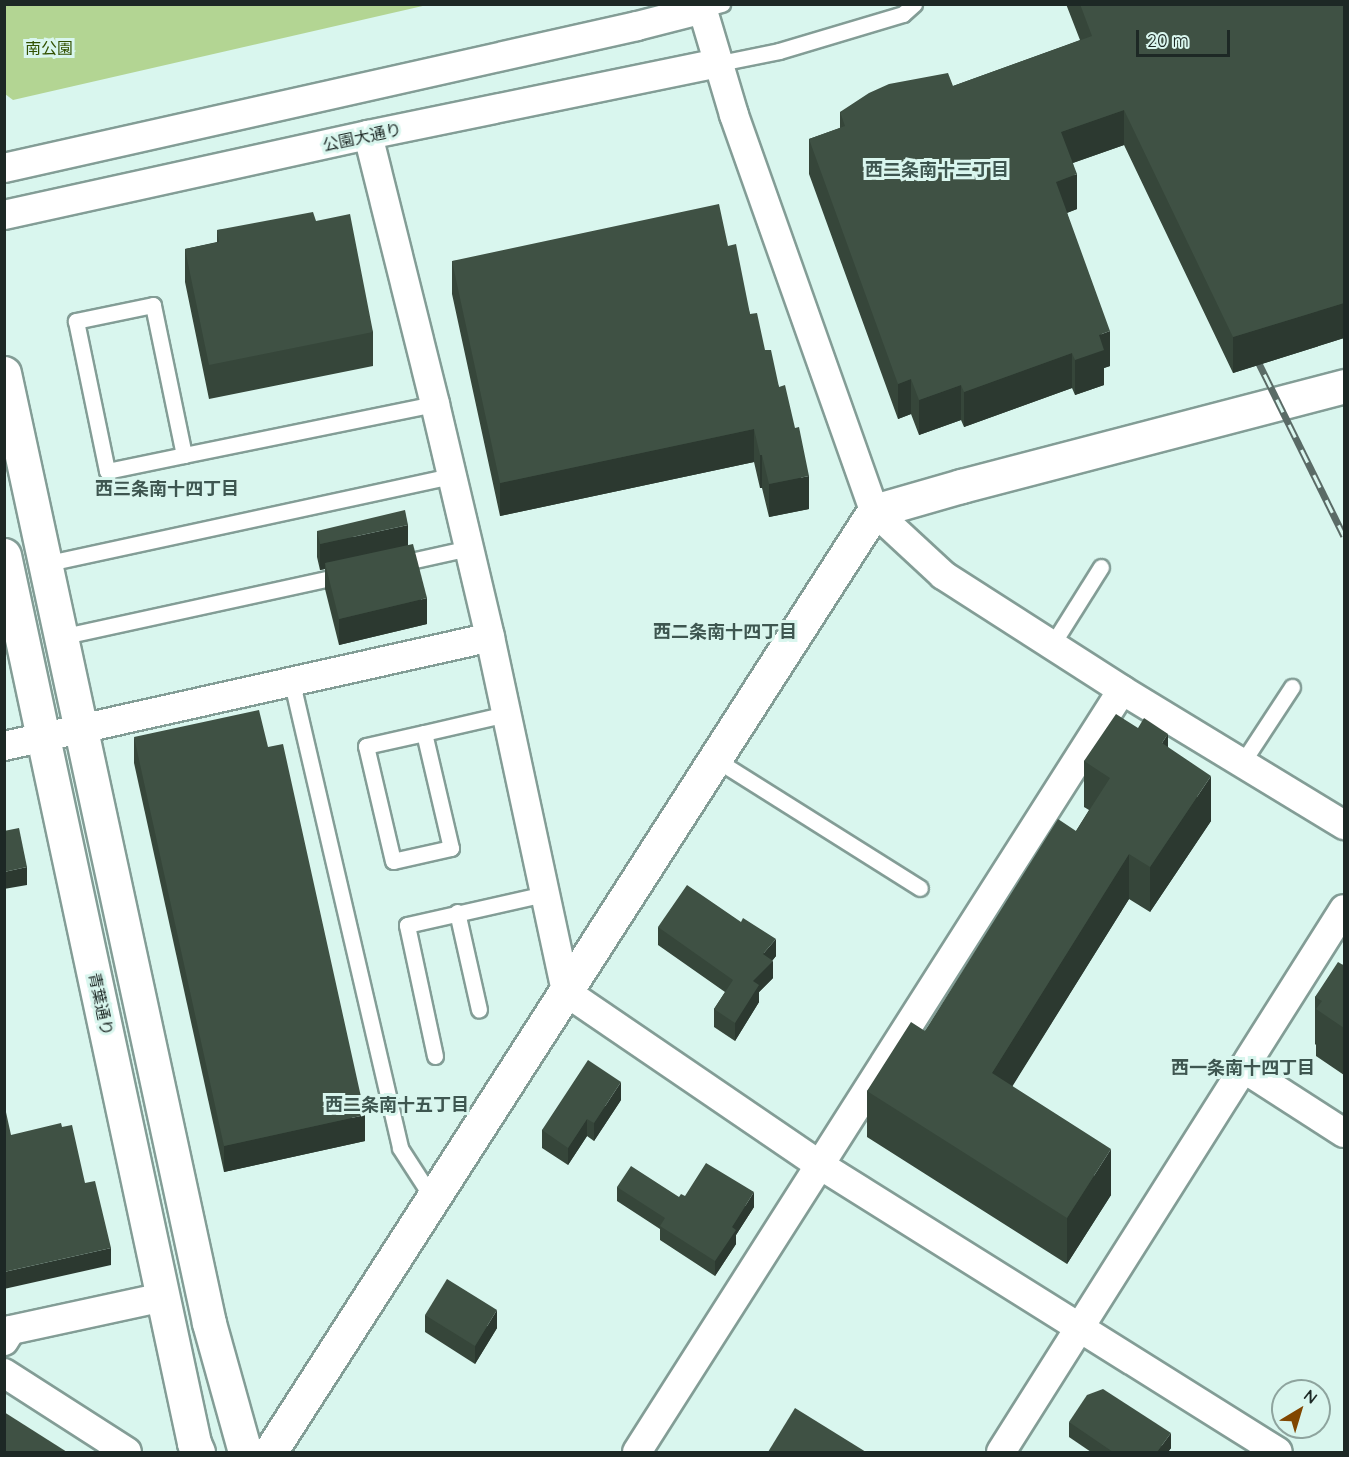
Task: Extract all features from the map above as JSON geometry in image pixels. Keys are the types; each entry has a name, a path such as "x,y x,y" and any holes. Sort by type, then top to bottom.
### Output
{"street":[{"path":"4,168 614,32 709,6 720,63 734,115 874,511 943,575 1122,690 1344,825"},
{"name":"公園大通り","path":"4,215 368,135 720,63"},
{"path":"368,135 490,638 566,992 820,1165 1278,1452"},
{"path":"4,373 209,1323 245,1452"},
{"path":"270,1452 874,511 1344,386"},
{"name":"青葉通り","path":"4,555 45,736 194,1443 198,1452"},
{"path":"4,746 45,736 80,731 490,638"},
{"path":"637,1452 1122,690"},
{"path":"1001,1452 1344,909"},
{"path":"1243,1068 1344,1133"},
{"path":"4,1341 11,1330 163,1297"},
{"path":"4,1373 127,1452"}],"lane":[{"path":"720,63 778,51 903,14 914,4"},
{"path":"184,455 153,305 76,321 107,471 435,404"},
{"path":"44,564 452,476"},
{"path":"387,566 469,548"},
{"path":"1052,645 1101,567"},
{"path":"60,637 364,571"},
{"path":"292,683 400,1148 433,1199"},
{"path":"1242,763 1292,687"},
{"path":"424,733 451,848 393,861 366,746 506,714"},
{"path":"715,759 920,888"},
{"path":"435,1056 407,925 545,894"},
{"path":"457,912 479,1010"}],"green space":[{"name":"南公園","path":"4,5 427,5 13,100 5,94"}],"building":[{"path":"1080,4 1344,4 1344,303 1233,337 1124,110 1061,132 1077,174 1056,182 1110,331 1099,335 1104,350 1075,360 1072,353 964,392 961,385 919,400 911,379 898,384 809,139 845,126 840,112 869,93 889,84 948,73 953,86 1092,36"},
{"path":"719,204 728,246 736,244 750,314 757,313 765,350 771,350 779,387 785,385 795,428 799,427 809,476 769,484 754,429 500,483 452,261"},
{"path":"313,212 316,221 350,214 373,332 209,365 185,249 219,242 217,230"},
{"path":"405,510 408,525 320,544 317,531"},
{"path":"413,544 427,598 339,619 325,563"},
{"path":"259,710 268,747 283,744 365,1115 224,1146 134,737"},
{"path":"1116,714 1138,728 1144,718 1168,734 1162,743 1211,776 1150,867 1129,854 992,1073 1111,1149 1067,1218 867,1091 911,1022 925,1031 1058,819 1076,831 1110,778 1084,761"},
{"path":"19,828 27,867 4,872 4,831"},
{"path":"687,885 741,922 743,918 776,939 763,954 773,961 753,981 759,985 735,1023 714,1009 733,980 658,927"},
{"path":"1338,962 1343,965 1344,963 1344,1028 1316,1009 1322,1001 1315,997"},
{"path":"588,1060 621,1082 594,1123 587,1119 568,1148 542,1130"},
{"path":"4,1103 11,1135 61,1123 62,1127 72,1125 85,1183 95,1181 111,1248 4,1272"},
{"path":"706,1163 754,1192 732,1227 736,1230 715,1261 660,1226 665,1218 617,1187 631,1166 679,1197 681,1194 685,1196"},
{"path":"447,1279 497,1310 475,1346 425,1315"},
{"path":"1103,1389 1171,1433 1157,1452 1113,1452 1069,1422 1087,1395"},
{"path":"795,1408 866,1452 768,1452"},
{"path":"4,1412 67,1452 4,1452"}],"railway":[{"path":"1252,349 1344,536"}],"district":[{"name":"西二条南十三丁目","path":"937,170"},
{"name":"西三条南十四丁目","path":"167,489"},
{"name":"西二条南十四丁目","path":"725,632"},
{"name":"西一条南十四丁目","path":"1243,1068"},
{"name":"西二条南十五丁目","path":"397,1105"}]}
